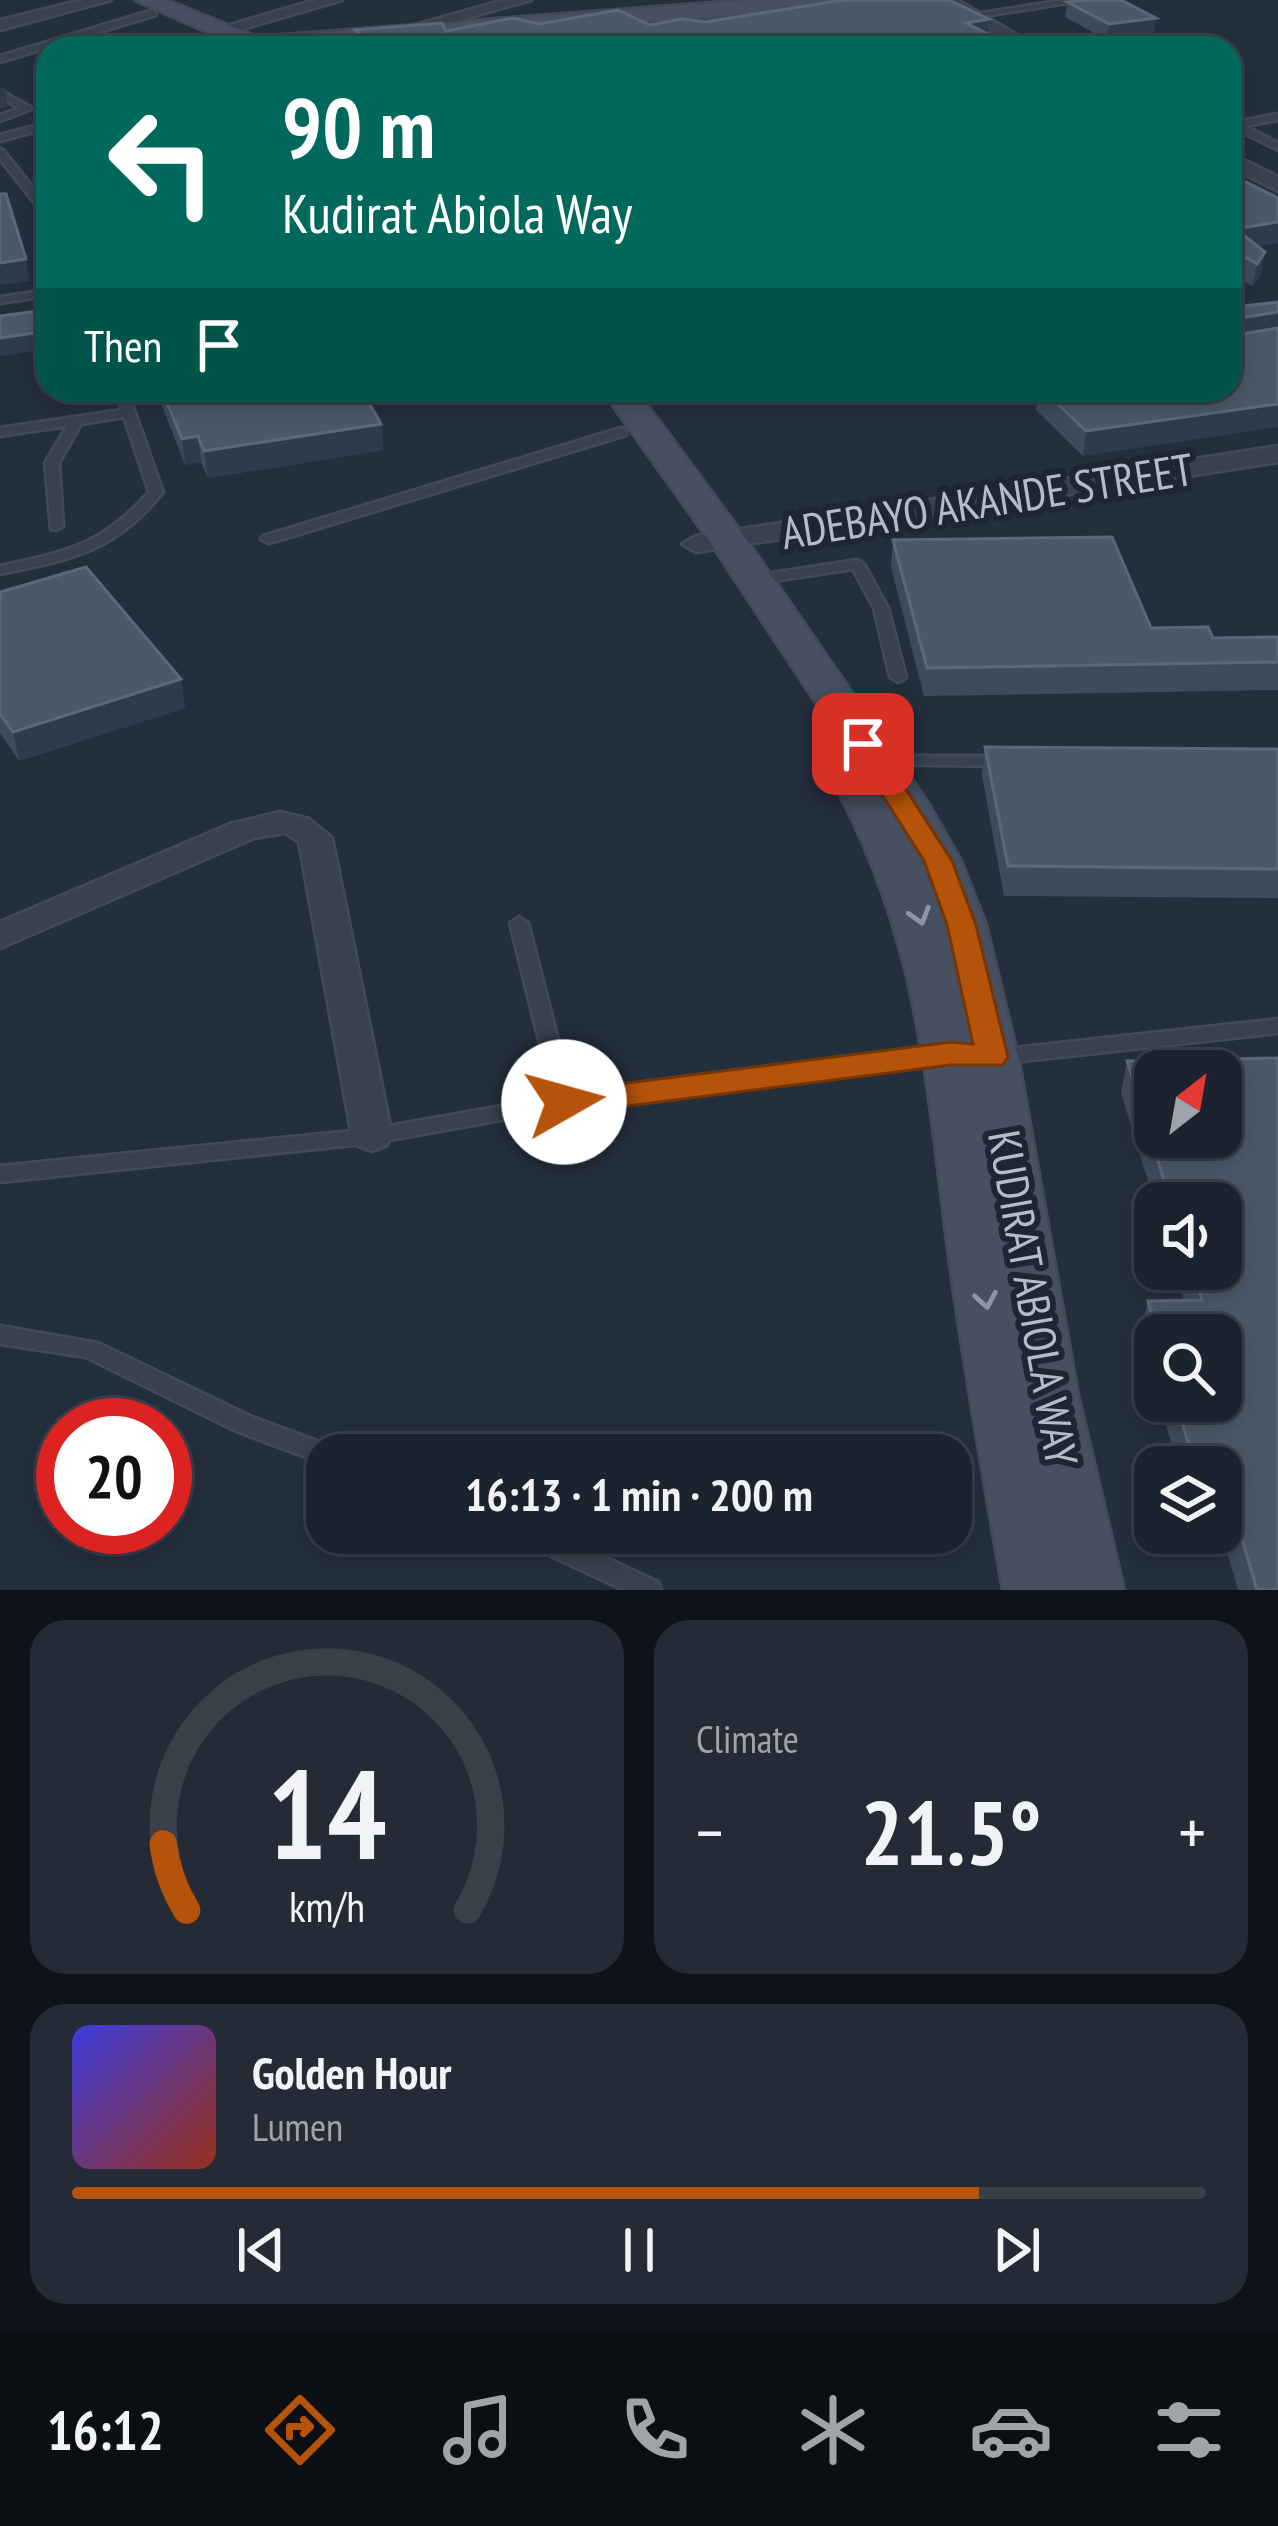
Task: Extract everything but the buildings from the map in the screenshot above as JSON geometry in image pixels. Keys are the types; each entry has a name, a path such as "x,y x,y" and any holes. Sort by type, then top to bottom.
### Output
{"main road":[{"path":"116,0 227,36"},
{"path":"355,36 842,0"},
{"name":"KUDIRAT ABIOLA WAY","path":"620,411 876,761 938,861 962,925 980,1268 1037,1590"},
{"name":"KUDIRAT ABIOLA WAY","path":"725,555 900,859 971,1055 1090,1590"}],"street":[{"path":"0,26 103,0"},
{"path":"257,36 334,0"},
{"path":"392,34 524,0"},
{"path":"945,0 1010,36"},
{"path":"1242,167 1278,185"},
{"name":"ADEBAYO AKANDE STREET","path":"725,555 1278,454"},
{"path":"0,936 242,831 279,819 299,824 315,838 372,1136"}],"lane":[{"path":"973,15 1082,0"},
{"path":"49,36 147,8"},
{"path":"66,36 147,8"},
{"path":"0,50 36,40"},
{"path":"0,59 36,47"},
{"path":"0,93 27,109 0,118"},
{"path":"1242,123 1278,117"},
{"path":"0,138 36,128"},
{"path":"1242,129 1278,147"},
{"path":"1261,137 1278,134"},
{"path":"0,152 36,198"},
{"path":"0,300 36,295"},
{"path":"0,570 70,554 129,526 156,492 125,402"},
{"path":"268,538 620,411"},
{"path":"0,432 129,413"},
{"path":"56,526 52,463 76,421"},
{"path":"725,555 857,563 881,608 898,676"},
{"path":"876,761 1018,761"},
{"path":"519,923 564,1102"},
{"path":"0,1174 372,1136 564,1102 971,1055 1278,1026"},
{"path":"0,1335 90,1349 244,1424 306,1447"},
{"path":"573,1554 649,1590"}],"route":[{"path":"564,1102 951,1054 992,1057 962,925 938,861 863,744"}]}
